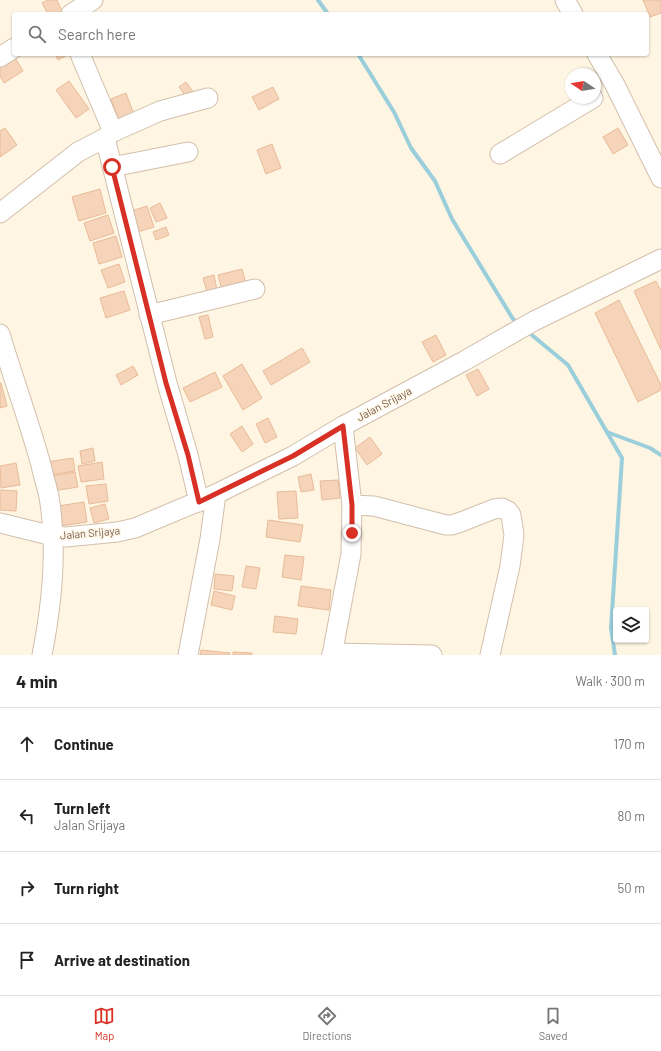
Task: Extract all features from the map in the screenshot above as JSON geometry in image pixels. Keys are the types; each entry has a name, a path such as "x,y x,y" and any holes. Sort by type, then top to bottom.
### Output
{"street":[{"path":"74,12 93,0"},
{"path":"565,0 572,12"},
{"path":"0,57 12,49"},
{"path":"81,56 109,135 112,167 166,383 188,455 199,502"},
{"path":"598,56 615,85 661,178"},
{"path":"601,93 615,85"},
{"path":"0,213 78,152 109,135 160,111 208,98"},
{"path":"500,154 582,104"},
{"path":"112,167 188,152"},
{"name":"Jalan Srijaya","path":"0,523 53,536 66,537 117,532 135,528 199,502 293,456 343,426 534,321 661,259"},
{"path":"149,315 255,289"},
{"path":"0,334 5,368 32,430 49,497 53,536 52,583 42,655"},
{"path":"343,426 352,505 351,554 332,654 432,655"},
{"path":"188,655 210,538 216,494"},
{"path":"352,505 374,506 446,525 462,522 494,509 502,508 508,511 511,515 514,535 510,566 490,655"}],"building":[{"path":"48,0 57,0 62,11 47,12 42,3"},
{"path":"643,0 661,0 661,13 650,17"},
{"path":"14,56 23,71 4,83 0,76 0,64"},
{"path":"56,56 65,56 58,60"},
{"path":"69,81 89,109 76,118 56,90"},
{"path":"186,82 194,93 187,98 179,87"},
{"path":"273,87 279,99 259,110 252,97"},
{"path":"126,93 135,117 120,123 111,99"},
{"path":"5,128 17,145 0,157 0,131"},
{"path":"618,128 628,145 613,154 603,137"},
{"path":"272,144 281,168 266,174 257,150"},
{"path":"100,189 106,213 79,221 72,197"},
{"path":"160,203 167,218 156,222 150,208"},
{"path":"147,206 154,227 134,233 128,212"},
{"path":"108,215 114,233 90,241 84,223"},
{"path":"166,227 169,235 156,240 153,232"},
{"path":"116,236 122,257 99,264 93,243"},
{"path":"119,264 125,282 108,288 101,270"},
{"path":"242,269 246,284 222,290 218,275"},
{"path":"214,275 217,290 207,292 203,278"},
{"path":"656,281 661,291 661,350 634,291"},
{"path":"124,291 130,310 106,318 100,298"},
{"path":"619,300 661,385 661,390 638,402 595,313"},
{"path":"208,315 213,337 205,339 199,317"},
{"path":"436,335 446,355 433,362 422,342"},
{"path":"302,348 310,362 271,385 263,371"},
{"path":"242,364 262,398 243,410 223,376"},
{"path":"133,366 138,375 121,385 116,375"},
{"path":"478,369 489,389 477,396 466,375"},
{"path":"215,372 222,387 190,402 183,388"},
{"path":"0,383 7,406 0,408"},
{"path":"268,418 277,437 265,443 256,424"},
{"path":"242,426 253,444 242,452 230,434"},
{"path":"370,437 382,454 367,465 355,448"},
{"path":"93,448 95,461 82,464 80,451"},
{"path":"73,458 75,471 49,475 47,462"},
{"path":"102,462 104,479 81,482 78,466"},
{"path":"16,463 20,485 1,488 0,466"},
{"path":"75,472 78,487 53,491 51,476"},
{"path":"311,474 314,490 301,492 298,477"},
{"path":"338,480 340,498 322,500 320,481"},
{"path":"106,484 108,501 89,504 86,486"},
{"path":"0,490 17,491 16,511 0,510"},
{"path":"296,491 298,518 279,519 277,492"},
{"path":"84,502 87,522 60,526 58,506"},
{"path":"105,504 109,519 94,523 90,508"},
{"path":"268,520 303,525 300,542 266,537"},
{"path":"285,555 304,557 301,580 282,577"},
{"path":"246,566 260,568 256,589 242,587"},
{"path":"215,574 234,576 232,591 214,589"},
{"path":"301,586 331,590 329,610 298,606"},
{"path":"214,591 235,596 232,610 211,605"},
{"path":"275,616 298,619 296,634 273,632"},
{"path":"201,650 230,653 230,655 200,655"},
{"path":"233,652 252,653 252,655 233,655"}],"waterway":[{"path":"318,0 327,12"},
{"path":"359,56 394,112 411,148 435,181 452,219 513,319 519,324"},
{"path":"527,331 568,365 622,458 611,628 615,655"},
{"path":"607,432 650,448 661,455"}],"route":[{"path":"112,167 166,383 188,455 199,502 293,456 343,426 352,505 352,533"}]}
